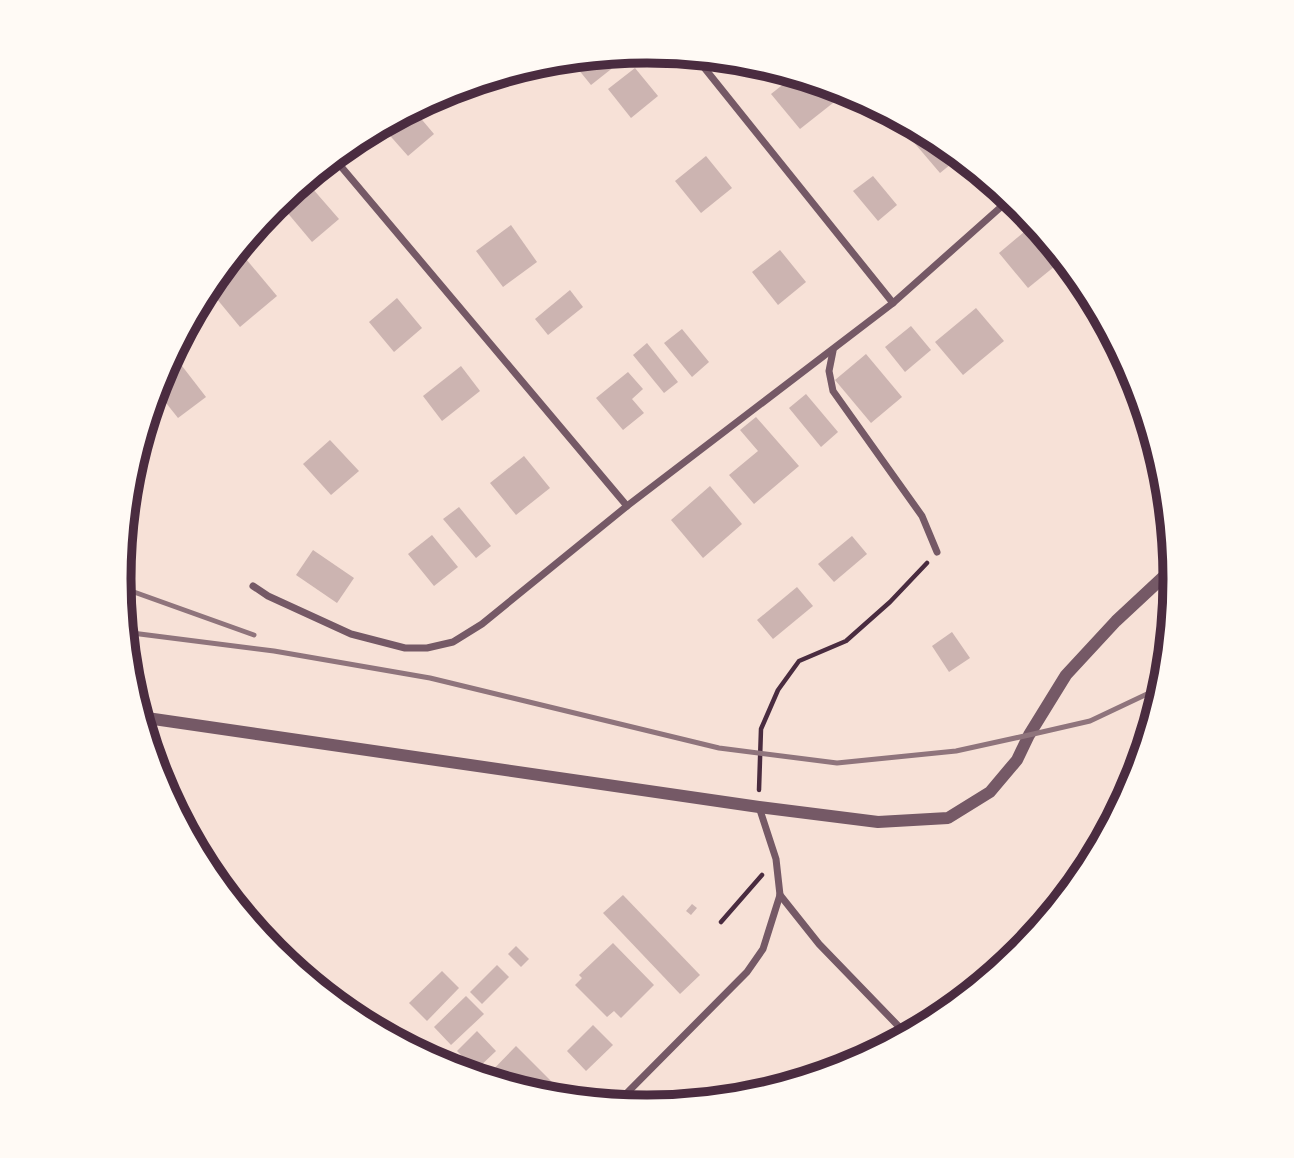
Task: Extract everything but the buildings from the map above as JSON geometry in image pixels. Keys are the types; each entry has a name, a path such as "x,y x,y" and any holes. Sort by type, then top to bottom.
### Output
{"street":[{"path":"703,66 893,303"},
{"path":"340,165 627,506"},
{"path":"253,586 268,596 351,634 405,648 427,648 453,642 482,625 627,506 893,303 1003,205"},
{"path":"833,350 829,370 833,391 922,516 937,552"},
{"path":"151,719 878,822 948,818 990,792 1017,760 1029,735 1066,676 1116,621 1163,577"},
{"path":"626,1094 747,972 763,948 780,895 776,859 759,807"},
{"path":"780,895 819,944 901,1028"}],"path":[{"path":"759,807 761,729 778,690 799,662 846,640 890,602 937,552"},
{"path":"721,922 776,859"}],"railway":[{"path":"131,591 254,635"},
{"path":"134,633 274,651 430,678 719,748 837,763 956,751 1090,721 1150,693"}]}
